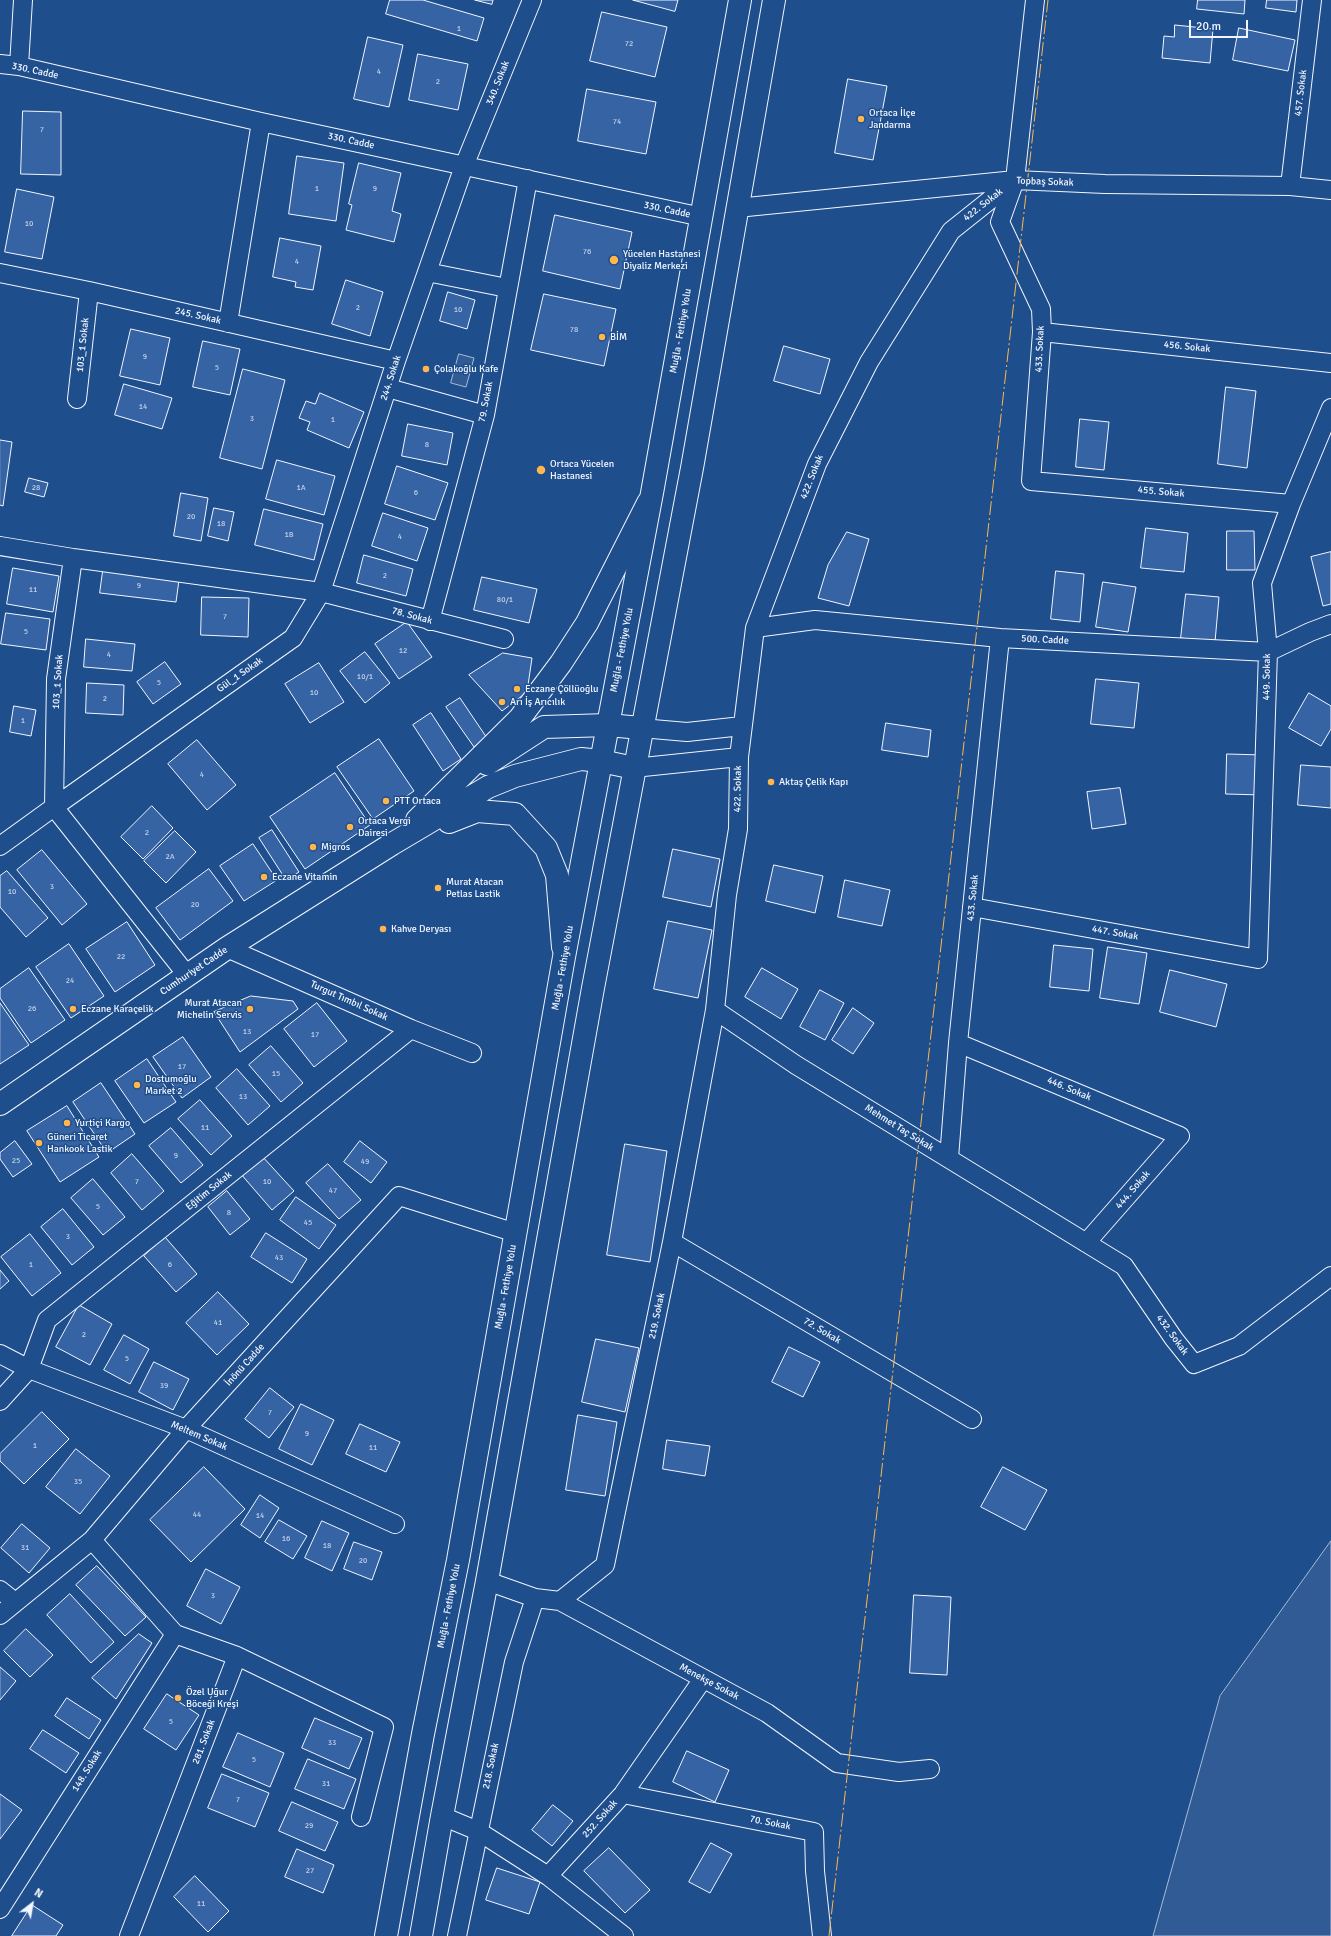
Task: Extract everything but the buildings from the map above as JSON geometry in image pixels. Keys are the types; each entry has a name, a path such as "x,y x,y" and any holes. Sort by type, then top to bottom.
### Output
{"main road":[{"name":"Muğla - Fethiye Yolu","path":"386,1936 423,1734 458,1560 564,957 652,493 740,0"},
{"path":"421,1936 442,1816 487,1581 593,988 692,468 774,0"},
{"path":"392,844 520,718 562,663 587,623 652,493"},
{"path":"453,784 483,767 544,727 608,725 642,728"},
{"path":"392,844 488,787 515,776 581,759 601,761 634,768"},
{"path":"392,844 477,811 515,814 546,848 557,875 564,957"},
{"name":"Cumhuriyet Cadde","path":"0,1104 227,948 392,844"}],"street":[{"path":"18,66 23,0"},
{"name":"340. Sokak","path":"464,166 532,0"},
{"path":"1015,180 1034,0"},
{"name":"457. Sokak","path":"1290,186 1312,0"},
{"name":"330. Cadde","path":"0,64 18,66 261,122 702,217"},
{"path":"228,323 261,122"},
{"name":"244. Sokak","path":"321,592 396,361 464,166"},
{"name":"79. Sokak","path":"430,621 485,415 528,179"},
{"name":"Topbaş Sokak","path":"737,208 1015,180 1105,184 1290,186 1331,190"},
{"name":"433. Sokak","path":"1015,180 1000,222 1041,309 1042,332 1031,481"},
{"name":"422. Sokak","path":"715,1010 727,895 738,829 739,757 755,628 816,464 869,362 951,231 1015,180"},
{"path":"427,272 507,288"},
{"name":"245. Sokak","path":"0,273 89,291 396,361"},
{"name":"103_1 Sokak","path":"77,399 89,291"},
{"name":"456. Sokak","path":"1042,332 1331,363"},
{"path":"388,388 485,415"},
{"name":"449. Sokak","path":"1258,959 1268,652 1262,583 1291,504 1330,412"},
{"name":"455. Sokak","path":"1031,481 1291,504"},
{"path":"0,546 73,558 321,592"},
{"name":"103_1 Sokak","path":"54,807 56,679 73,558"},
{"name":"78. Sokak","path":"321,592 504,639"},
{"name":"Gül_1 Sokak","path":"0,846 293,638 321,592"},
{"name":"500. Cadde","path":"755,628 815,620 1000,638 1268,652 1310,632 1331,624"},
{"name":"433. Sokak","path":"949,1158 958,1043 1000,638"},
{"path":"642,728 687,732 742,726"},
{"path":"634,768 739,757"},
{"path":"54,807 187,975"},
{"name":"447. Sokak","path":"972,907 1258,959"},
{"name":"Turgut Tımbıl Sokak","path":"227,948 411,1029 472,1053"},
{"name":"Mehmet Taç Sokak","path":"715,1010 796,1064 1086,1243"},
{"name":"219. Sokak","path":"560,1601 605,1565 672,1242 715,1010"},
{"name":"Eğitim Sokak","path":"29,1369 47,1320 411,1029"},
{"name":"446. Sokak","path":"958,1043 1180,1136"},
{"name":"444. Sokak","path":"1086,1243 1180,1136"},
{"name":"İnönü Cadde","path":"0,1615 92,1540 186,1429 399,1196 516,1233"},
{"name":"72. Sokak","path":"672,1242 972,1419"},
{"name":"432. Sokak","path":"1086,1243 1124,1266 1174,1339 1194,1364 1239,1346 1331,1276"},
{"name":"Meltem Sokak","path":"0,1354 29,1369 186,1429 395,1524"},
{"path":"0,1401 29,1369"},
{"path":"92,1540 175,1634 237,1656 384,1727 361,1817"},
{"name":"Menekşe Sokak","path":"487,1581 535,1598 560,1601 767,1713 838,1763 899,1772 930,1769"},
{"path":"0,1590 15,1602"},
{"name":"218. Sokak","path":"457,1936 514,1662 535,1598"},
{"name":"148. Sokak","path":"0,1909 175,1634"},
{"name":"281. Sokak","path":"129,1936 237,1656"},
{"name":"252. Sokak","path":"548,1876 623,1794 703,1679"},
{"name":"70. Sokak","path":"623,1794 814,1832 815,1871 822,1936"},
{"path":"442,1816 478,1831 548,1876 624,1936"}],"shaded area":[{"path":"459,354 474,358 466,387 451,383"},
{"path":"1331,1541 1331,1936 1153,1936 1220,1696"}],"power":[{"path":"829,1936 1048,0"}],"place":[{"name":"Ortaca İlçe Jandarma","path":"861,119"},
{"name":"Yücelen Hastanesi Diyaliz Merkezi","path":"614,260"},
{"name":"BİM","path":"602,337"},
{"name":"Çolakoğlu Kafe","path":"426,369"},
{"name":"Ortaca Yücelen Hastanesi","path":"541,470"},
{"name":"Eczane Çöllüoğlu","path":"517,689"},
{"name":"Arı İş Arıcılık","path":"502,702"},
{"name":"Aktaş Çelik Kapı","path":"771,782"},
{"name":"PTT Ortaca","path":"386,801"},
{"name":"Ortaca Vergi Dairesi","path":"350,827"},
{"name":"Migros","path":"313,847"},
{"name":"Eczane Vitamin","path":"264,877"},
{"name":"Murat Atacan Petlas Lastik","path":"438,888"},
{"name":"Kahve Deryası","path":"383,929"},
{"name":"Eczane Karaçelik","path":"73,1009"},
{"name":"Murat Atacan Michelin Servis","path":"250,1009"},
{"name":"Dostumoğlu Market 2","path":"137,1085"},
{"name":"Yurtiçi Kargo","path":"67,1123"},
{"name":"Güneri Ticaret Hankook Lastik","path":"39,1143"},
{"name":"Özel Uğur Böceği Kreşi","path":"178,1698"}]}
